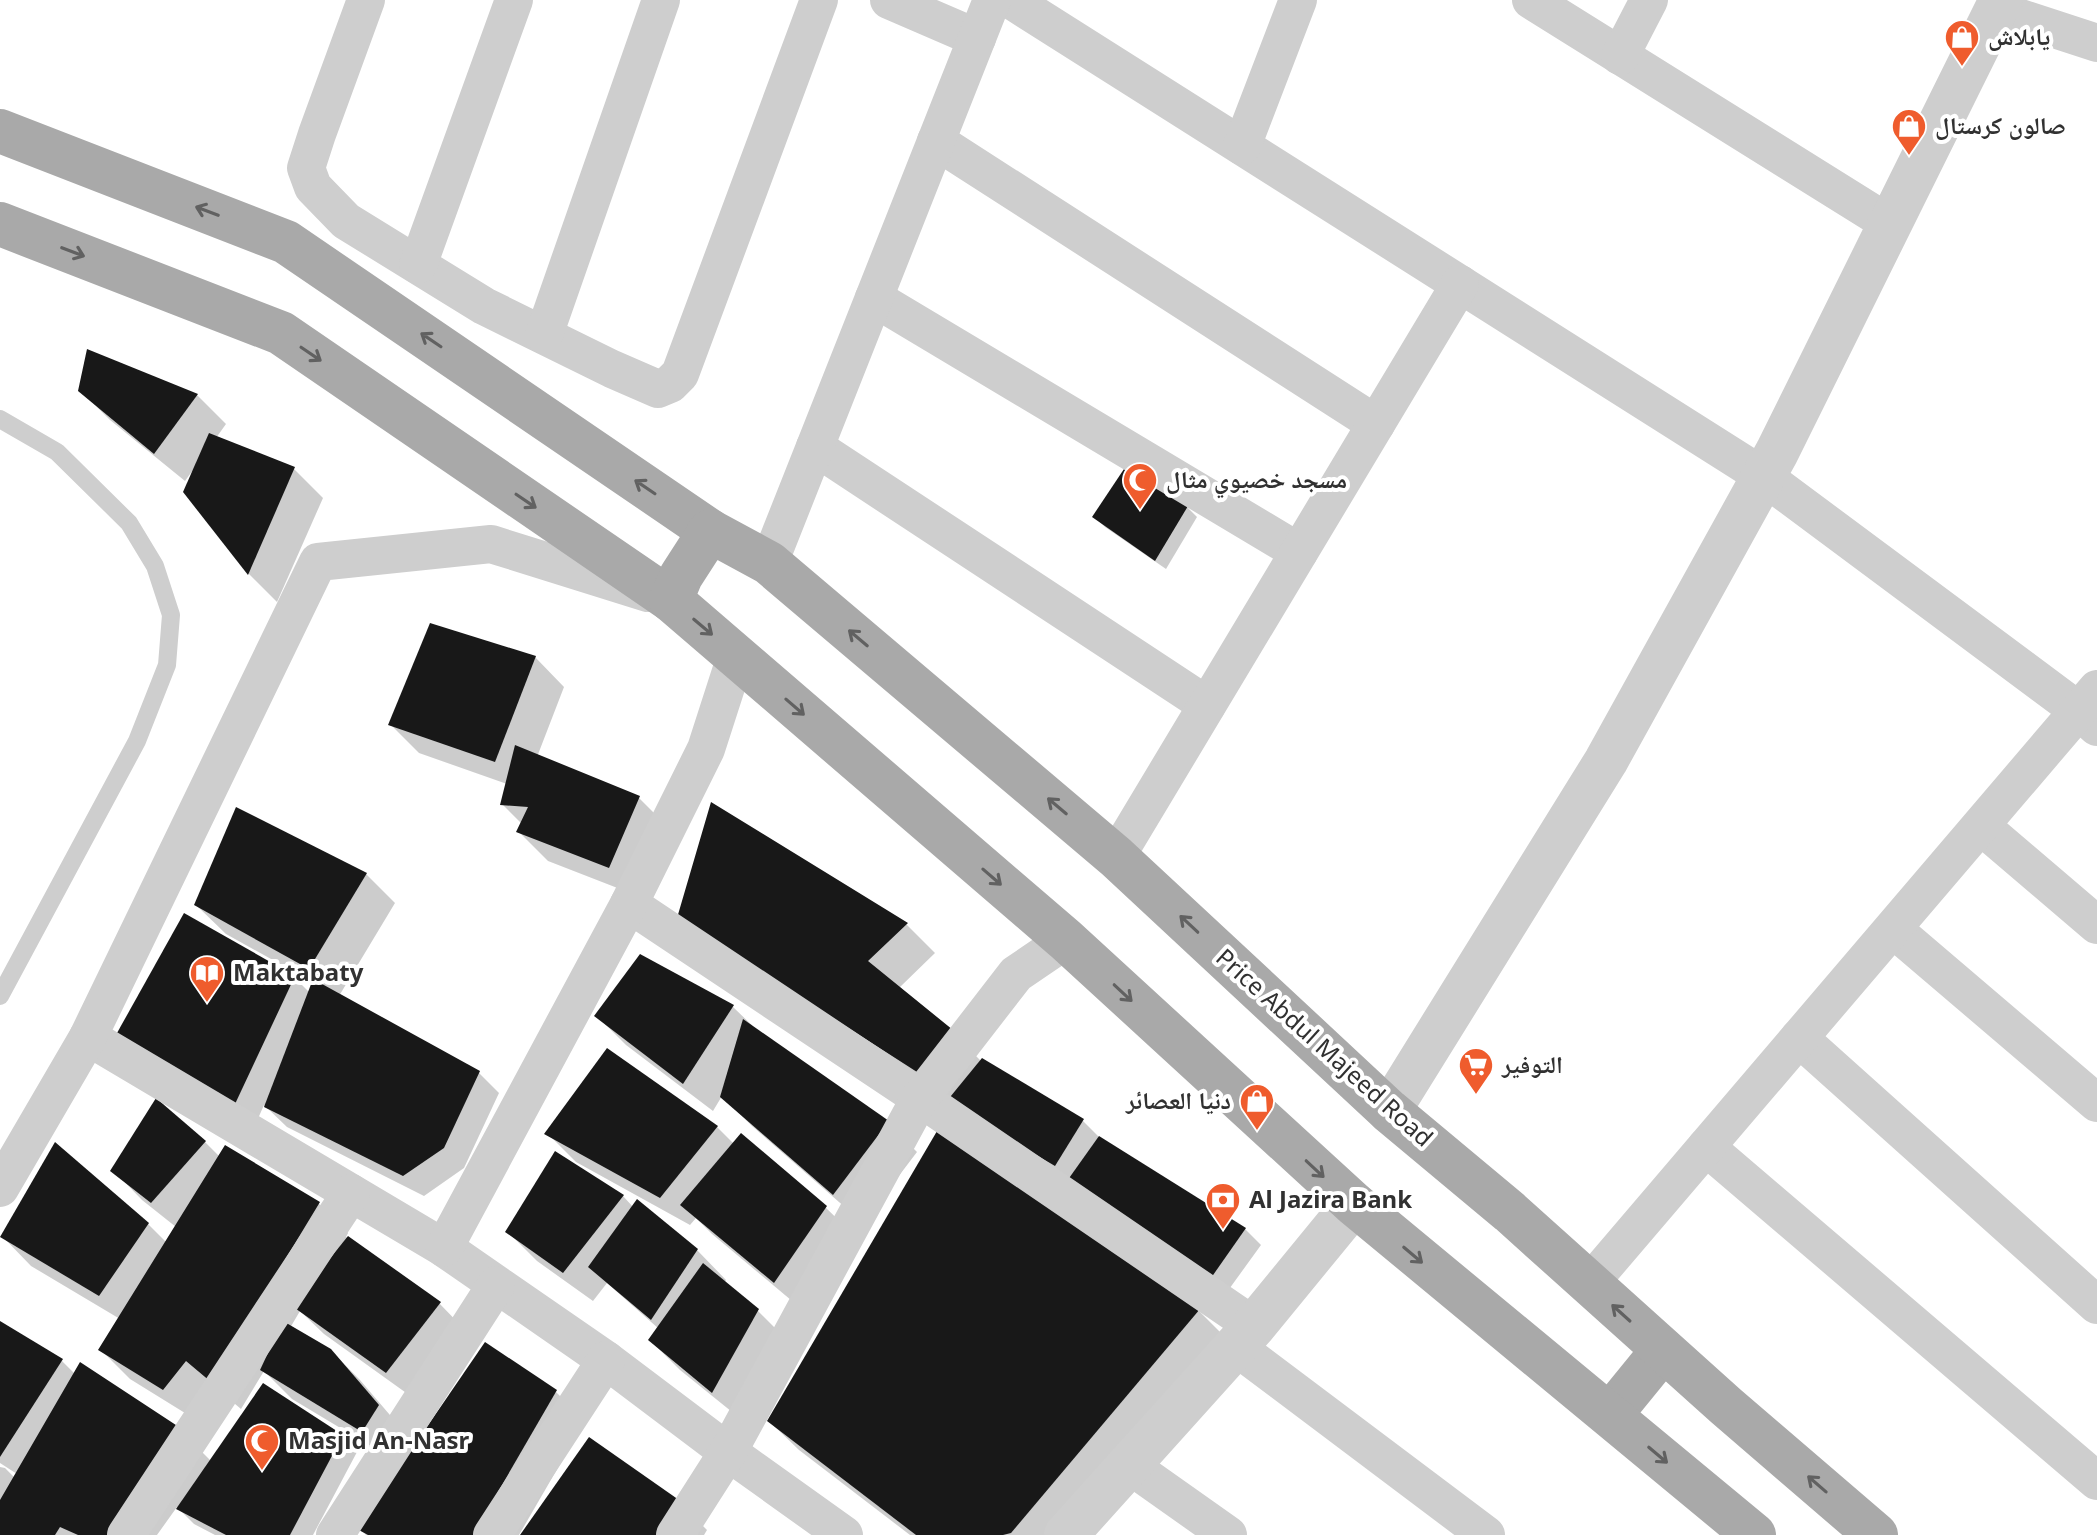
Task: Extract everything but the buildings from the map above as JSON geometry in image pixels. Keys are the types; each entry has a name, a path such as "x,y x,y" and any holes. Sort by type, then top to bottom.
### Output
{"main road":[{"name":"Price Abdul Majeed Road","path":"0,131 286,242 710,531 769,563 1116,857 1389,1111 1510,1212 1876,1535"},
{"path":"0,224 281,333 671,600 1066,940 1354,1204 1754,1535"},
{"path":"671,600 687,565 710,531"},
{"path":"1610,1415 1663,1350"}],"street":[{"path":"366,0 306,168 313,187 346,221 484,306 658,389 670,384 680,374 819,0"},
{"path":"418,265 514,0"},
{"path":"544,335 661,0"},
{"path":"889,0 977,38"},
{"path":"769,563 992,0"},
{"path":"1011,0 1763,476 2091,709 1981,826 1589,1284"},
{"path":"1242,146 1298,0"},
{"path":"1531,0 1890,224"},
{"path":"1620,56 1649,0"},
{"path":"1389,1111 1606,761 1777,452 1999,5 2097,43"},
{"path":"936,141 1376,424"},
{"path":"1116,857 1460,284"},
{"path":"874,298 1299,552"},
{"path":"815,447 1207,705"},
{"path":"0,1188 88,1037 318,562 491,544 671,600"},
{"path":"444,1248 629,904 706,749 736,656"},
{"path":"1981,826 2097,925"},
{"path":"629,904 920,1098 1245,1336 1486,1535"},
{"path":"1893,929 2097,1103"},
{"path":"675,1535 728,1452 920,1098 1016,974 1066,940"},
{"path":"88,1037 444,1248 606,1360 844,1535"},
{"path":"1799,1038 2097,1305"},
{"path":"1706,1147 2097,1481"},
{"path":"126,1535 351,1193"},
{"path":"1066,1535 1245,1336 1354,1204"},
{"path":"337,1534 496,1285"},
{"path":"492,1535 606,1360"},
{"path":"1129,1465 1228,1535"}],"lane":[{"path":"0,419 57,452 129,523 155,566 171,615 167,665 137,741 0,996"}],"place":[{"name":"يابلاش","path":"1962,68"},
{"name":"صالون كرستال","path":"1909,157"},
{"name":"مسجد خصيوي مثال","path":"1140,511"},
{"name":"Maktabaty","path":"207,1004"},
{"name":"التوفير","path":"1476,1096"},
{"name":"دنيا العصائر","path":"1257,1132"},
{"name":"Al Jazira Bank","path":"1223,1231"},
{"name":"Masjid An-Nasr","path":"262,1472"}]}
